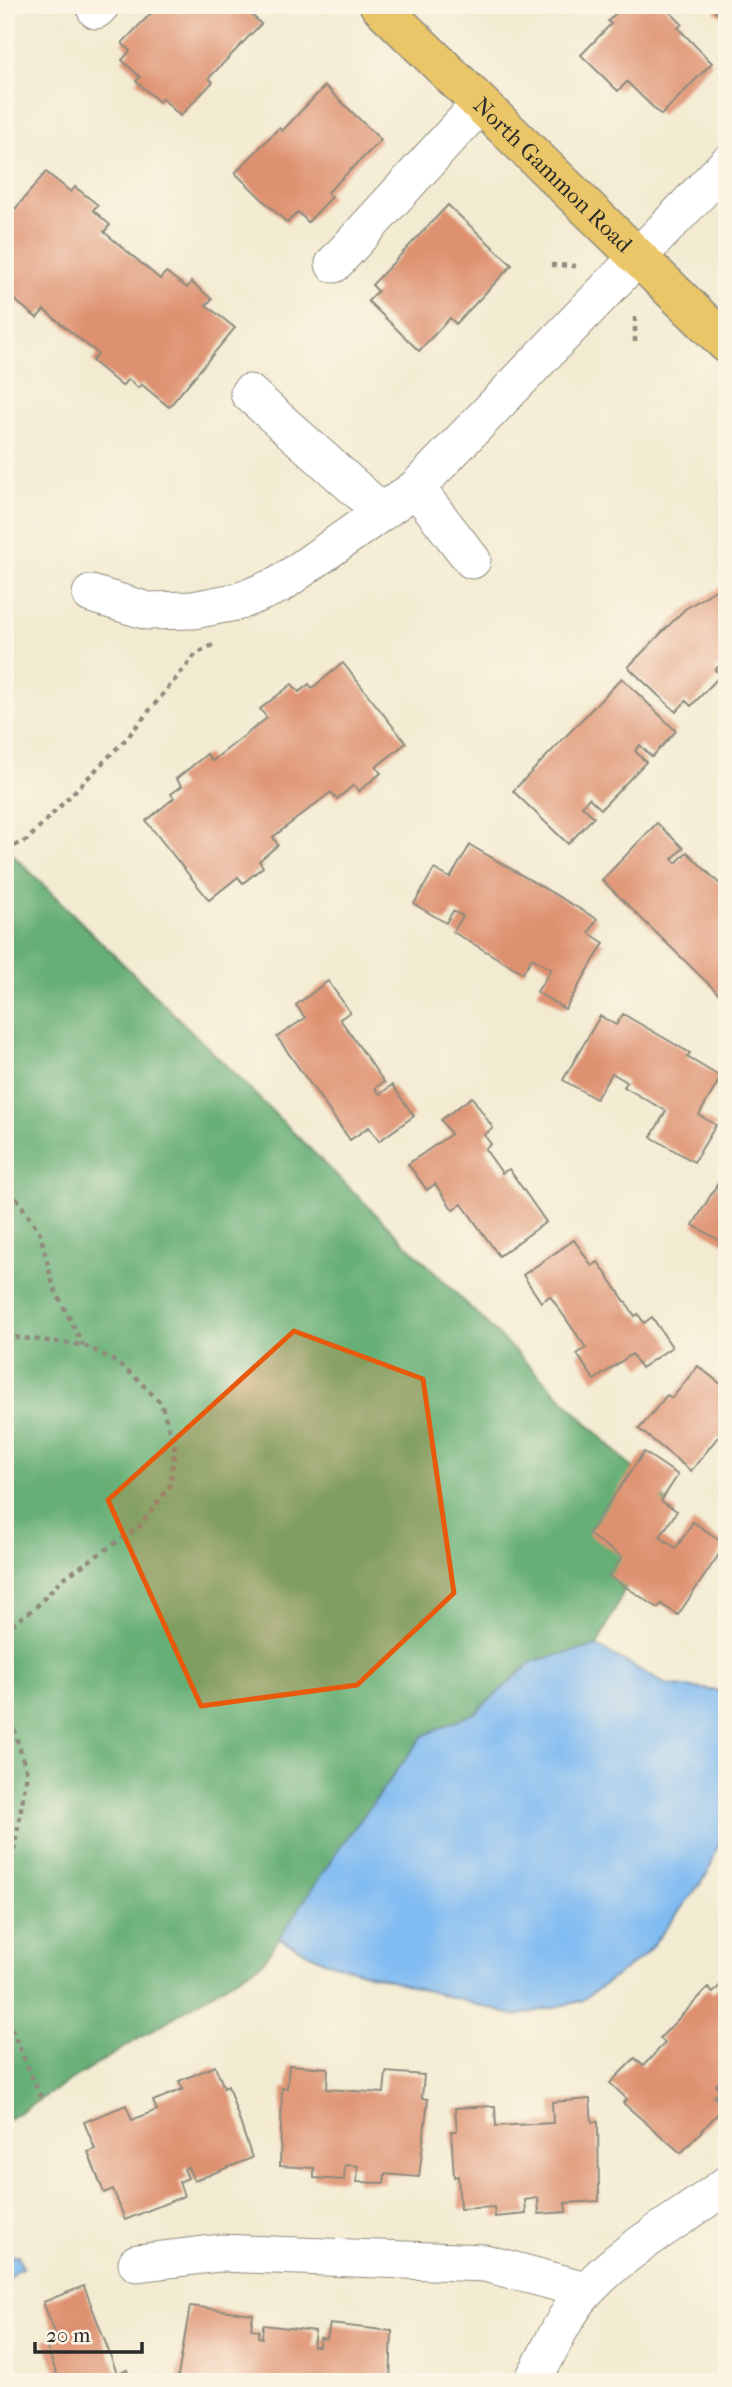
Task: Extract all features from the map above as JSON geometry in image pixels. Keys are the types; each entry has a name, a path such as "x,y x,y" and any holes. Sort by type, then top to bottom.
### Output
{"main road":[{"name":"North Gammon Road","path":"379,5 727,344"}],"street":[{"path":"334,264 481,104"},
{"path":"91,594 148,611 193,611 240,601 279,585 416,488 727,164"},
{"path":"249,393 382,512"},
{"path":"416,488 472,560"},
{"path":"532,2382 565,2320 586,2290 622,2257 727,2184"},
{"path":"137,2263 220,2253 485,2263 586,2290"}],"path":[{"path":"551,265 578,266"},
{"path":"635,317 635,342"},
{"path":"5,850 27,840 107,758 196,654 219,642"},
{"path":"5,1181 40,1233 54,1286 83,1345"},
{"path":"5,1336 83,1345 108,1357 133,1375 161,1403 175,1448 170,1486 139,1527 61,1580 36,1607 5,1630"},
{"path":"5,1700 27,1773 5,1904"},
{"path":"5,2005 7,2023 42,2100"}],"highlighted area":[{"path":"294,1331 423,1379 454,1593 357,1685 201,1706 108,1500"}],"green space":[{"path":"5,847 667,1502 597,1646 533,1661 475,1713 423,1736 343,1843 263,1962 5,2121"}],"water":[{"path":"597,1646 667,1685 727,1692 727,1822 707,1875 645,1955 581,2001 516,2016 324,1961 279,1938 343,1843 423,1736 475,1713 533,1661"},
{"path":"5,2253 18,2255 22,2268 16,2270 5,2286"}],"building":[{"path":"159,5 242,5 261,24 209,78 213,82 180,116 162,98 159,102 136,81 140,77 122,60 130,51 122,43"},
{"path":"624,5 663,5 682,24 678,28 712,63 661,115 627,82 618,91 581,55 611,24 608,21"},
{"path":"719,5 727,5 727,19 715,12"},
{"path":"325,86 381,140 327,193 332,197 308,222 298,212 287,223 235,173 279,128 282,131"},
{"path":"46,172 71,192 75,187 98,205 93,210 110,225 104,232 160,279 166,272 187,288 191,282 212,299 206,305 235,328 169,407 141,384 138,388 128,379 122,386 92,361 98,354 44,310 37,318 6,293 13,284 5,277 5,221"},
{"path":"448,205 512,265 456,324 450,318 419,351 368,301 378,291 372,285"},
{"path":"727,583 727,658 715,670 721,675 691,706 686,701 676,712 628,667 685,609"},
{"path":"343,663 406,743 376,767 381,773 359,791 354,785 337,799 331,792 273,837 278,845 259,861 263,867 243,883 238,877 209,900 146,821 174,798 171,794 182,786 176,779 207,754 212,761 267,718 260,709 292,684 299,692 309,684 312,688"},
{"path":"622,678 676,731 652,757 640,745 635,751 646,762 601,809 589,798 582,806 594,817 568,844 513,791"},
{"path":"657,823 683,848 672,859 676,863 687,852 727,891 727,1002 602,880"},
{"path":"470,845 597,919 589,933 604,943 565,1009 537,992 551,969 532,958 523,973 453,932 463,916 453,911 446,923 414,904 434,869 450,878"},
{"path":"328,981 350,1012 340,1019 384,1082 375,1088 380,1094 392,1085 414,1116 379,1141 369,1127 350,1140 277,1037 305,1018 296,1005"},
{"path":"623,1014 690,1053 687,1057 721,1077 699,1115 716,1125 694,1162 651,1137 666,1111 624,1087 627,1082 612,1073 596,1099 563,1080 600,1016 616,1025"},
{"path":"472,1097 493,1128 484,1135 491,1144 485,1149 502,1173 509,1169 546,1222 499,1256 462,1204 453,1210 435,1184 427,1190 408,1164 451,1134 441,1120"},
{"path":"727,1168 727,1245 693,1225"},
{"path":"574,1240 592,1266 598,1262 635,1316 638,1314 644,1323 652,1317 672,1347 641,1368 632,1354 594,1380 577,1354 586,1348 550,1296 541,1302 523,1275"},
{"path":"698,1366 727,1389 727,1436 723,1441 718,1437 691,1471 639,1429 667,1395 672,1398"},
{"path":"644,1452 678,1475 661,1501 677,1511 660,1537 676,1548 693,1522 726,1544 678,1615 661,1604 658,1608 609,1576 622,1557 588,1534"},
{"path":"727,1978 727,2090 719,2082 716,2085 720,2090 714,2097 724,2107 681,2153 623,2103 627,2099 610,2083 635,2058 643,2066 665,2043 660,2038 708,1988 713,1993"},
{"path":"289,2065 328,2068 327,2089 384,2093 386,2072 424,2075 422,2098 428,2099 419,2177 385,2174 384,2183 357,2182 358,2166 345,2165 344,2180 314,2178 314,2168 280,2166 282,2088 287,2088"},
{"path":"215,2066 224,2088 228,2086 252,2158 194,2181 188,2167 184,2169 188,2178 179,2182 184,2196 125,2220 113,2189 104,2193 88,2152 95,2149 84,2122 126,2105 132,2120 157,2110 153,2101 183,2089 179,2081"},
{"path":"590,2099 592,2122 598,2122 599,2201 565,2203 566,2212 539,2214 538,2198 525,2200 526,2214 495,2217 494,2207 460,2209 458,2176 454,2177 451,2131 457,2131 455,2108 495,2106 496,2126 553,2123 552,2102"},
{"path":"84,2286 117,2373 127,2370 131,2382 60,2382 44,2340 56,2336 43,2302"},
{"path":"190,2306 253,2314 251,2329 259,2330 258,2337 262,2338 263,2325 315,2331 313,2346 319,2346 320,2338 327,2339 330,2324 392,2331 390,2382 177,2382"}]}
